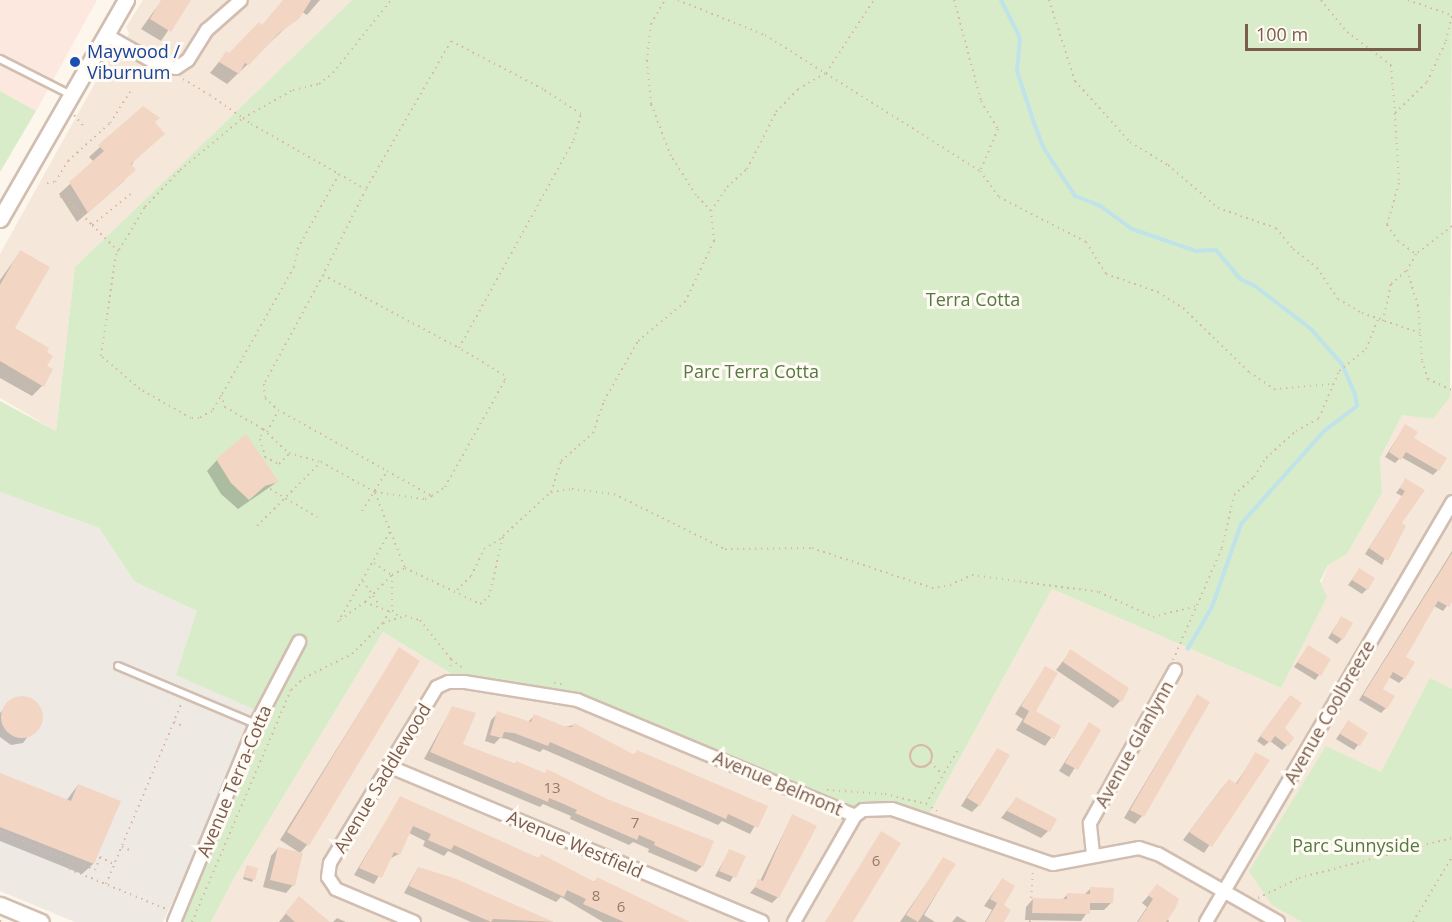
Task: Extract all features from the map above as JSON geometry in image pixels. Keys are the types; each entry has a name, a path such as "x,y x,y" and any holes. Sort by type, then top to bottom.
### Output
{"street":[{"path":"0,219 126,0"},
{"path":"106,35 157,64 176,68 188,60 207,30 241,0"},
{"name":"Avenue Coolbreeze","path":"1206,922 1452,502"},
{"name":"Avenue Terra-Cotta","path":"176,918 256,724 299,642"},
{"name":"Avenue Glanlynn","path":"1093,854 1090,823 1175,670"},
{"name":"Avenue Belmont","path":"437,687 448,682 465,682 577,700 855,816 863,810 892,809 1033,859 1063,863 1093,854 1139,848 1158,854 1278,922"},
{"name":"Avenue Saddlewood","path":"414,922 336,889 328,877 330,863 437,687"},
{"name":"Avenue Westfield","path":"388,766 762,922"},
{"path":"794,922 855,816"},
{"path":"0,905 40,922"}],"lane":[{"path":"0,59 71,96"},
{"path":"118,666 256,724"}],"path":[{"path":"339,174 298,248 294,267 221,395 206,416 191,418 140,389 101,356 118,251 159,191 243,118 293,90 319,84 333,73 391,0"},
{"path":"458,590 471,576 484,549 503,537 551,492 561,461 593,433 604,401 638,341 685,302 714,241 711,211 696,195 671,156 651,104 647,61 651,24 665,0"},
{"path":"678,0 765,35 980,171 999,197 1086,242 1106,274 1158,292 1184,308 1249,372 1274,388 1333,384"},
{"path":"711,211 727,187 747,169 776,112 798,89 826,72 874,0"},
{"path":"954,0 981,101 998,129 980,171"},
{"path":"1049,0 1075,81 1130,142 1168,165 1218,208 1276,228 1293,249 1317,267 1338,299 1378,320 1419,333"},
{"path":"1321,0 1347,32 1391,65 1399,183 1388,225 1398,241 1416,254"},
{"path":"1395,113 1427,82 1446,41 1452,15 1408,0"},
{"path":"432,496 278,410 265,398 264,384 366,189 451,41 543,89 581,114 574,140 459,348"},
{"path":"179,75 243,118 366,189"},
{"path":"47,183 55,182 68,161 113,120 131,91"},
{"path":"72,114 86,129"},
{"path":"92,225 133,192"},
{"path":"60,197 65,197 118,251"},
{"path":"1383,321 1391,284 1407,270 1416,254 1452,226"},
{"path":"1407,270 1418,305 1419,333 1428,380 1452,390"},
{"path":"221,395 225,407 263,429 289,453 321,462 375,492 425,500 445,487 505,380 504,375 459,348 323,275"},
{"path":"1175,670 1172,662 1222,548 1234,495 1254,477 1266,458 1296,431 1319,418 1339,371 1353,363 1366,349 1378,320"},
{"path":"267,432 278,410"},
{"path":"263,429 260,439 264,457 279,464 289,453"},
{"path":"257,526 321,462"},
{"path":"362,511 387,471"},
{"path":"265,486 317,517"},
{"path":"375,492 392,528 405,568 458,590 471,602 480,604 489,597 503,537"},
{"path":"551,492 614,494 725,549 812,548 932,588 950,585 972,574 1100,592 1153,617 1196,606"},
{"path":"392,528 374,563 338,622 365,602 392,575 405,568"},
{"path":"374,563 392,575"},
{"path":"192,922 291,690 304,678 352,654 383,623 390,610 392,575"},
{"path":"363,580 380,606"},
{"path":"365,602 390,610 400,618"},
{"path":"383,623 400,618 420,620 451,659 450,674"},
{"path":"106,884 182,702"},
{"path":"174,722 181,725"},
{"path":"930,762 917,767 910,759 910,750 919,744 929,747 930,762 943,775"},
{"path":"926,804 959,748"},
{"path":"160,754 167,756"},
{"path":"145,791 151,794"},
{"path":"0,831 94,870 100,857 114,864"},
{"path":"1256,900 1299,878 1452,838"},
{"path":"122,846 130,850"},
{"path":"1413,922 1452,857"},
{"path":"1030,922 1033,859"},
{"path":"73,861 69,870 106,884 176,918"}],"shaded area":[{"path":"0,0 97,0 36,111 0,91"},
{"path":"143,0 352,0 75,267 56,431 0,398 0,254 111,54 121,56 129,33 126,27"},
{"path":"1452,389 1452,922 211,922 234,878 383,632 465,682 577,700 863,810 926,820 1052,589 1281,688 1328,565 1347,554 1382,493 1380,458 1402,414 1433,419"},
{"path":"0,492 99,528 135,582 197,611 265,714 256,724 163,922 75,922 0,891"}],"green space":[{"name":"Terra Cotta","path":"352,0 1452,0 1450,397 1433,419 1402,415 1380,458 1382,493 1347,554 1328,565 1320,581 1327,597 1281,688 1052,589 926,820 892,809 855,816 577,700 465,682 383,632 234,878 211,922 181,922 265,714 176,675 197,611 135,582 99,528 0,492 0,401 56,431 75,267"},
{"path":"0,91 36,111 0,172"},
{"name":"Parc Sunnyside","path":"1430,678 1452,689 1452,922 1302,922 1272,905 1249,871 1326,746 1381,772"}],"building":[{"path":"161,0 191,0 171,32 150,19"},
{"path":"283,0 311,0 299,19 279,33 249,65 245,63 239,74 219,62 226,51 229,53 259,22 262,25"},
{"path":"143,106 160,118 155,122 165,134 131,164 136,170 88,213 69,182 104,151 98,145"},
{"path":"20,250 50,267 15,328 49,348 47,352 53,356 47,366 53,369 44,387 0,361 0,285"},
{"path":"1405,424 1418,432 1414,438 1447,458 1439,471 1406,452 1401,460 1389,452"},
{"path":"246,434 279,482 265,486 249,500 231,483 216,459"},
{"path":"1405,478 1425,490 1402,523 1406,526 1388,561 1369,548 1405,491 1400,488"},
{"path":"1452,553 1452,602 1449,607 1438,601 1406,657 1415,662 1405,679 1393,672 1383,689 1395,696 1387,709 1363,695"},
{"path":"1359,568 1375,578 1368,590 1352,580"},
{"path":"1341,616 1353,623 1343,640 1332,633"},
{"path":"1308,645 1331,659 1321,676 1297,662"},
{"path":"399,647 420,661 309,846 287,832"},
{"path":"1070,649 1129,688 1122,702 1063,662"},
{"path":"1045,666 1058,673 1036,711 1061,726 1054,739 1023,722 1029,711 1021,706"},
{"path":"1197,694 1210,702 1144,817 1130,810"},
{"path":"1290,695 1302,703 1285,728 1294,738 1288,746 1275,736 1270,743 1260,736"},
{"path":"22,696 37,702 43,717 37,732 22,738 7,732 1,717 7,702"},
{"path":"452,706 476,713 463,744 545,773 547,769 607,799 714,841 703,867 654,845 655,842 639,835 637,840 575,813 577,810 559,802 549,798 548,802 430,752"},
{"path":"497,711 531,722 534,714 564,726 572,727 574,723 635,755 637,750 768,806 758,828 728,814 726,819 550,742 548,746 514,733 504,732 502,738 490,735"},
{"path":"1348,720 1368,733 1360,746 1340,734"},
{"path":"1089,722 1101,730 1078,770 1065,763"},
{"path":"997,748 1010,755 980,806 967,798"},
{"path":"1255,752 1270,760 1212,847 1189,832 1229,779 1237,784"},
{"path":"0,773 71,801 78,784 121,801 94,864 0,827"},
{"path":"400,796 539,858 541,854 595,882 597,877 690,922 624,922 583,904 586,899 567,890 564,897 454,845 451,850 428,840 431,834 413,826 400,855 394,852 382,878 359,868"},
{"path":"1016,797 1057,819 1050,832 1007,811"},
{"path":"792,814 817,826 779,898 755,887 758,879 763,881"},
{"path":"881,831 901,843 853,922 825,922"},
{"path":"278,847 303,853 295,886 270,880"},
{"path":"729,849 746,856 736,878 719,871"},
{"path":"943,857 956,864 918,922 906,915"},
{"path":"247,865 258,868 255,880 244,877"},
{"path":"418,867 454,878 554,922 493,919 491,922 409,886"},
{"path":"1002,878 1015,886 1004,905 1011,910 1004,922 986,922 997,903 990,899"},
{"path":"1157,884 1179,899 1175,909 1166,922 1138,922 1153,899 1148,895"},
{"path":"1090,887 1114,888 1113,903 1090,903 1090,914 1032,913 1033,898 1067,899 1067,893 1090,894"},
{"path":"299,896 330,922 295,922 285,913"}],"waterway":[{"path":"1001,0 1020,38 1017,71 1043,147 1075,196 1099,205 1132,229 1196,251 1216,250 1240,279 1255,286 1311,329 1342,364 1355,394 1357,406 1325,430 1241,524 1212,607 1188,648"}],"place":[{"name":"Maywood / Viburnum","path":"75,62"}],"park label":[{"name":"Parc Terra Cotta","path":"751,371"}]}
